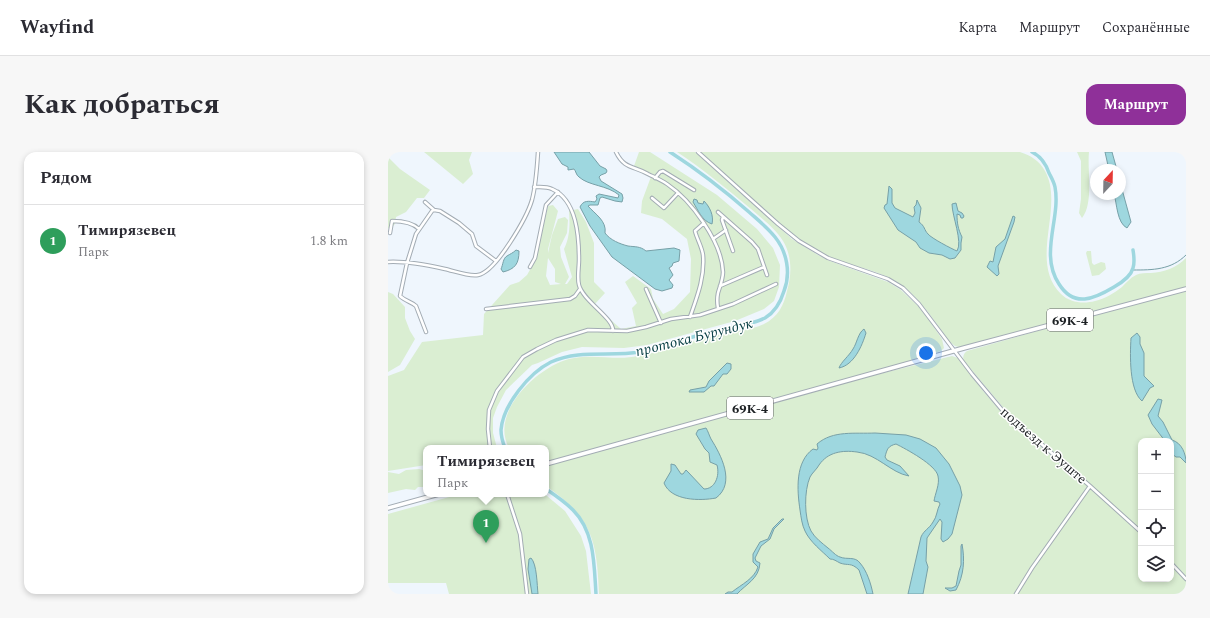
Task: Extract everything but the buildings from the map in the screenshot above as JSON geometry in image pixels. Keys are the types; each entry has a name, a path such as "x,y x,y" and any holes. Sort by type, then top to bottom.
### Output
{"main road":[{"name":"69К-4","path":"549,463 954,351 1186,289"},
{"path":"388,508 428,497"}],"street":[{"path":"388,262 407,263 476,276 484,273 496,262 529,209 534,187 538,152"},
{"path":"616,152 625,164 667,184 688,203 704,223 713,239 723,272 718,293 718,308"},
{"name":"подъезд к Эуште","path":"698,152 799,241 828,258 892,281 903,288 919,304 954,351 1003,411 1138,529"},
{"path":"655,178 660,172 663,171 694,190"},
{"path":"534,187 546,187 558,192 570,205 578,232 578,284 593,306 612,324 613,330"},
{"path":"530,267 534,258 546,205 558,192"},
{"path":"652,198 664,208 678,193"},
{"path":"425,202 434,210 440,211 459,223 472,234 476,246 496,262"},
{"path":"426,332 416,306 404,300 400,296 407,263 416,234 434,210"},
{"path":"718,212 758,248 767,274"},
{"path":"723,217 722,220 733,251"},
{"path":"390,233 392,221 414,224 419,229"},
{"path":"690,317 702,280 703,268 703,254 695,231 704,223"},
{"path":"713,239 726,230"},
{"path":"720,286 764,267"},
{"path":"490,445 488,429 490,410 497,391 523,357 537,349 556,340 588,330 626,331 690,317 745,299 776,284"},
{"path":"486,309 570,299 575,296 580,289"},
{"path":"646,289 661,323"},
{"path":"1016,594 1032,568 1090,486"},
{"path":"508,497 520,534 527,594"},
{"path":"1174,566 1186,579"}],"green space":[{"path":"424,152 472,152 469,160 473,174 463,184"},
{"path":"639,152 650,152 717,195 757,229 773,248 780,265 779,287 774,301 764,309 735,321 647,345 624,348 582,347 562,352 532,365 506,390 497,407 493,418 493,433 496,445 423,445 423,465 388,471 388,376 404,370 422,342 483,335 484,314 510,285 519,282 527,275 535,261 548,206 553,205 558,211 548,249 548,253 552,235 558,219 565,217 568,220 567,233 560,247 561,257 569,277 565,284 567,284 572,277 564,249 569,230 569,211 578,209 586,222 594,243 594,282 605,293 594,305 621,329 636,326 632,308 637,303 625,282 633,276 651,289 653,299 663,314 674,309 690,292 691,259 687,239 662,219 641,213 642,201 652,174 634,166","holes":["548,258 555,269 555,282 561,284 550,285 546,276"]},
{"path":"677,152 695,152 792,239 830,261 888,282 901,290 927,317 942,339 944,348 941,351 870,373 549,461 549,445 508,445 505,434 506,420 511,406 531,381 544,371 557,364 578,357 621,358 648,354 707,337 747,330 759,326 773,318 780,310 789,285 790,272 790,259 783,241 772,228 751,209 706,172"},
{"path":"700,152 1020,152 1031,157 1040,164 1045,171 1050,185 1051,201 1047,266 1052,281 1061,294 1073,301 1091,302 1099,300 1122,287 1136,275 1174,267 1186,258 1186,287 1034,328 959,347 955,346 950,342 920,302 905,288 890,278 837,260 803,242 785,229"},
{"path":"1077,152 1089,152 1089,195 1086,212 1082,218 1079,213 1081,199 1081,161"},
{"path":"388,157 400,169 430,190 424,198 417,198 406,212 396,217 395,224 390,229 388,228"},
{"path":"1087,251 1091,251 1092,263 1094,265 1101,262 1105,263 1106,269 1099,275 1092,276 1086,253"},
{"path":"1186,291 1186,594 599,594 596,559 589,532 573,509 549,488 549,465 863,378 952,356 958,358 984,392 1005,416 1068,470 1071,467 1007,412 963,360 967,351 1037,331"},
{"path":"388,292 393,294 405,307 405,318 415,339 400,365 388,372"},
{"path":"406,470 423,470 423,487 418,487 415,490 406,489 388,493 388,472 399,474"},
{"path":"449,497 548,497 565,511 581,536 586,551 591,594 449,594 446,583 388,583 388,514"}],"water":[{"path":"554,152 589,152 600,166 606,169 606,173 599,177 601,181 622,194 622,202 602,197 600,198 598,205 588,206 602,221 605,233 610,238 628,246 640,247 646,251 674,248 680,250 679,261 673,263 669,268 673,275 669,280 673,285 672,288 662,291 655,289 612,257 590,226 580,207 584,202 595,202 597,199 596,196 599,194 618,198 619,195 609,189 583,180 578,176 574,169 568,170 568,167 562,164"},
{"path":"1105,152 1112,152 1115,164 1108,164"},
{"path":"889,186 892,189 892,203 895,208 913,217 915,213 914,207 917,200 921,208 919,222 930,236 957,251 959,242 952,209 952,204 956,203 958,211 964,216 961,218 960,215 957,214 958,226 962,237 961,250 955,258 950,259 942,255 929,253 920,248 916,242 898,230 884,208 887,204"},
{"path":"694,199 697,200 698,203 703,204 704,201 708,206 712,215 712,224 701,215 693,202"},
{"path":"1115,200 1125,200 1131,222 1127,228 1121,222"},
{"path":"1013,216 1015,217 1014,222 998,266 999,274 997,276 987,267 990,261 993,262 996,247 1005,239"},
{"path":"516,250 519,251 516,265 503,272 501,269 505,258"},
{"path":"864,329 866,333 857,354 849,363 839,368 841,363 853,349 860,333"},
{"path":"1137,333 1140,337 1140,344 1144,353 1144,376 1154,386 1150,388 1142,401 1135,389 1131,372 1131,338"},
{"path":"727,363 731,364 731,369 727,374 723,374 714,386 711,386 704,392 689,392 690,390 706,387 709,381"},
{"path":"1158,399 1162,400 1158,416 1163,422 1171,438 1163,438 1152,424 1148,415"},
{"path":"706,428 719,453 725,469 725,485 722,492 716,498 694,499 679,496 668,489 664,483 671,471 671,464 675,465 681,474 683,474 686,470 704,489 711,487 716,481 718,473 717,465 710,462 709,453 696,434 698,430"},
{"path":"875,433 906,435 920,439 936,448 949,464 960,486 962,495 952,534 943,542 941,539 942,522 940,519 927,538 926,561 928,567 923,594 908,594 921,537 934,520 940,504 939,502 934,501 938,486 938,476 932,467 926,462 896,444 888,448 885,457 887,460 900,466 909,476 896,471 864,453 846,451 827,457 811,476 808,483 806,512 811,531 814,536 837,556 858,561 867,574 873,594 867,594 859,570 852,565 843,564 830,559 810,539 803,526 798,485 800,469 807,455 813,449 817,450 817,444 830,437 844,434"},
{"path":"1174,441 1183,449 1186,463 1180,457 1174,456"},
{"path":"782,519 784,519 774,529 770,539 761,546 755,558 756,561 760,563 759,569 752,581 737,594 725,594 732,592 754,575 758,567 753,562 753,554 760,542 768,539 773,528"},
{"path":"962,544 964,562 962,573 956,590 950,591 945,588 952,588 956,586 961,565"},
{"path":"531,558 536,570 538,594 532,594 528,569 529,559"}],"waterway":[{"name":"протока Бурундук","path":"504,445 501,430 503,420 512,400 518,391 534,374 551,362 562,358 584,354 640,352 659,348 713,331 746,325 759,321 772,313 783,295 787,277 787,263 782,249 775,237 763,224 730,196 701,173 670,152"},
{"name":"протока Бурундук","path":"1032,152 1044,163 1055,187 1056,199 1051,261 1053,272 1065,292 1078,299 1085,299 1099,295 1117,285 1132,271 1134,266 1133,250"},
{"path":"1133,270 1161,268 1174,264 1186,255"},
{"name":"протока Бурундук","path":"549,491 573,510 586,528 594,560 596,594"}],"place":[{"name":"Тимирязевец","path":"486,543"}]}
